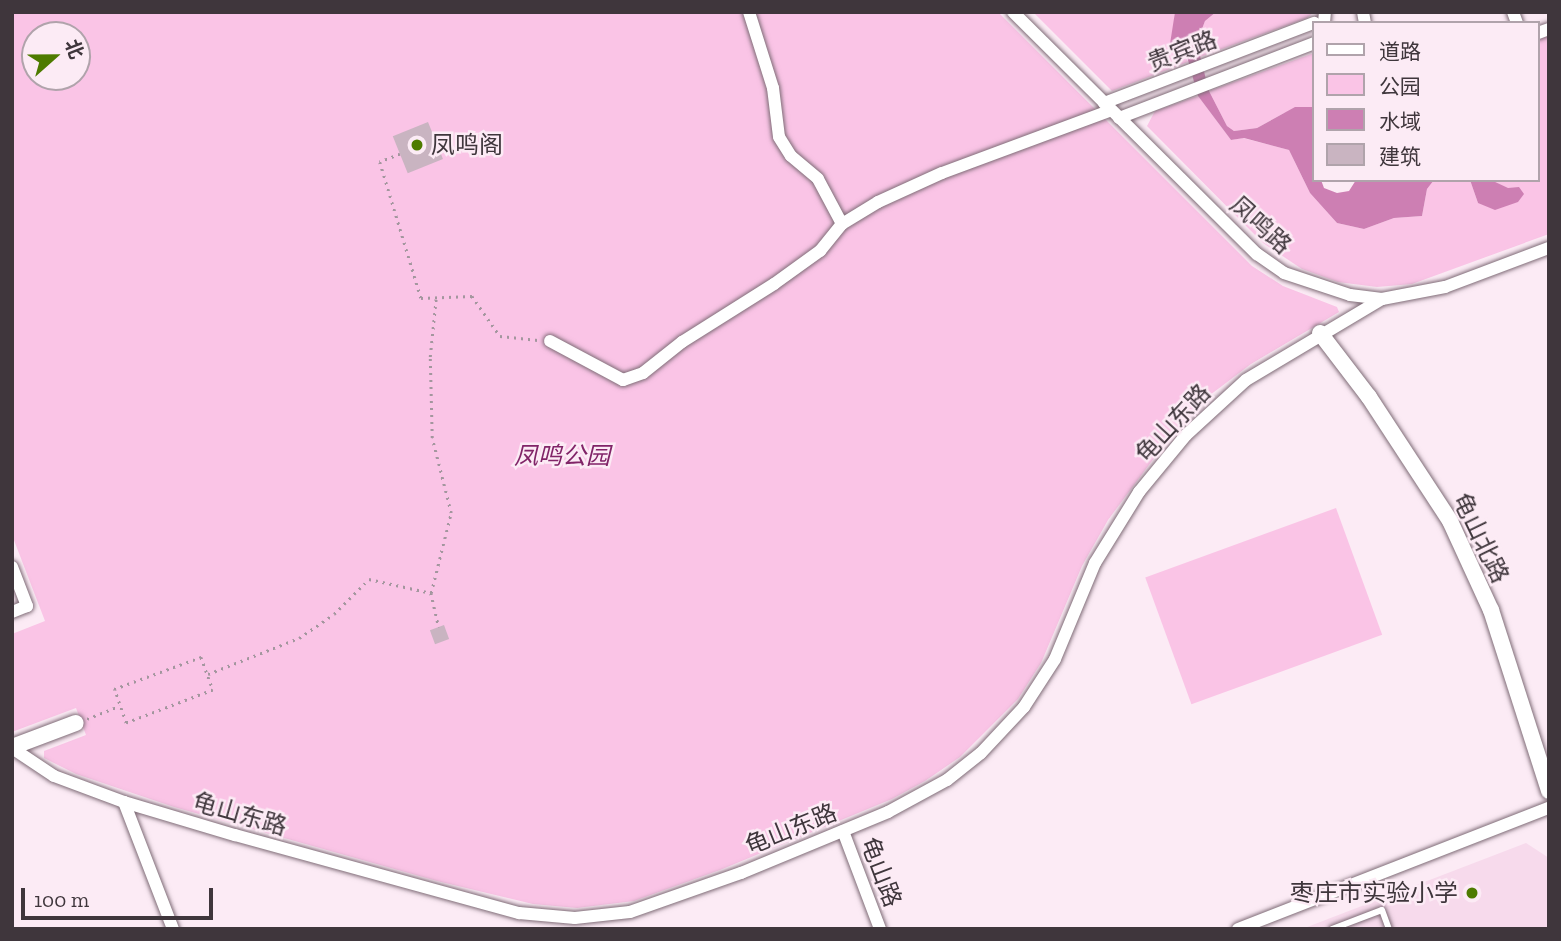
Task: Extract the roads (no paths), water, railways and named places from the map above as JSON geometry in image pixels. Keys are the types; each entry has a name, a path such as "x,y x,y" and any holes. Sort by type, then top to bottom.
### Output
{"street":[{"path":"749,12 773,88 779,137 790,156 818,179 842,224"},
{"name":"凤鸣路","path":"1013,12 1257,254 1284,273 1350,295 1382,299 1445,287 1549,248"},
{"name":"贵宾路","path":"1111,110 1312,23"},
{"name":"贵宾路","path":"1111,110 1312,44"},
{"path":"550,341 624,380 643,373 682,342 774,284 820,251 842,224 878,202 942,173 1111,110"},
{"name":"龟山东路","path":"12,748 54,776 124,802 519,913 548,917 601,917 631,912 843,831 915,799 981,753 1024,707 1055,659 1095,563 1139,492 1164,460 1213,408 1246,380 1320,333 1382,299"},
{"name":"龟山北路","path":"1320,333 1369,397 1450,521 1491,610 1549,791"},
{"path":"12,567 27,606 12,612"},
{"path":"12,748 76,723"},
{"path":"124,802 173,929"},
{"path":"1238,929 1549,808"},
{"name":"龟山路","path":"843,831 880,929"}],"lane":[{"path":"1332,929 1382,911 1389,929"}],"water":[{"path":"1175,12 1216,12 1205,21 1199,37 1199,52 1209,91 1227,126 1234,131 1257,128 1295,107 1312,107 1312,182 1322,182 1324,188 1337,193 1349,191 1355,182 1432,182 1427,189 1422,216 1394,218 1364,229 1337,223 1310,193 1289,150 1244,138 1231,140 1198,96 1186,53 1170,44"},
{"path":"1471,182 1495,182 1508,188 1519,187 1524,194 1518,202 1495,210 1478,203"}],"place":[{"name":"凤鸣阁","path":"417,145"},
{"name":"枣庄市实验小学","path":"1472,893"}],"park label":[{"name":"凤鸣公园","path":"562,456"}]}
